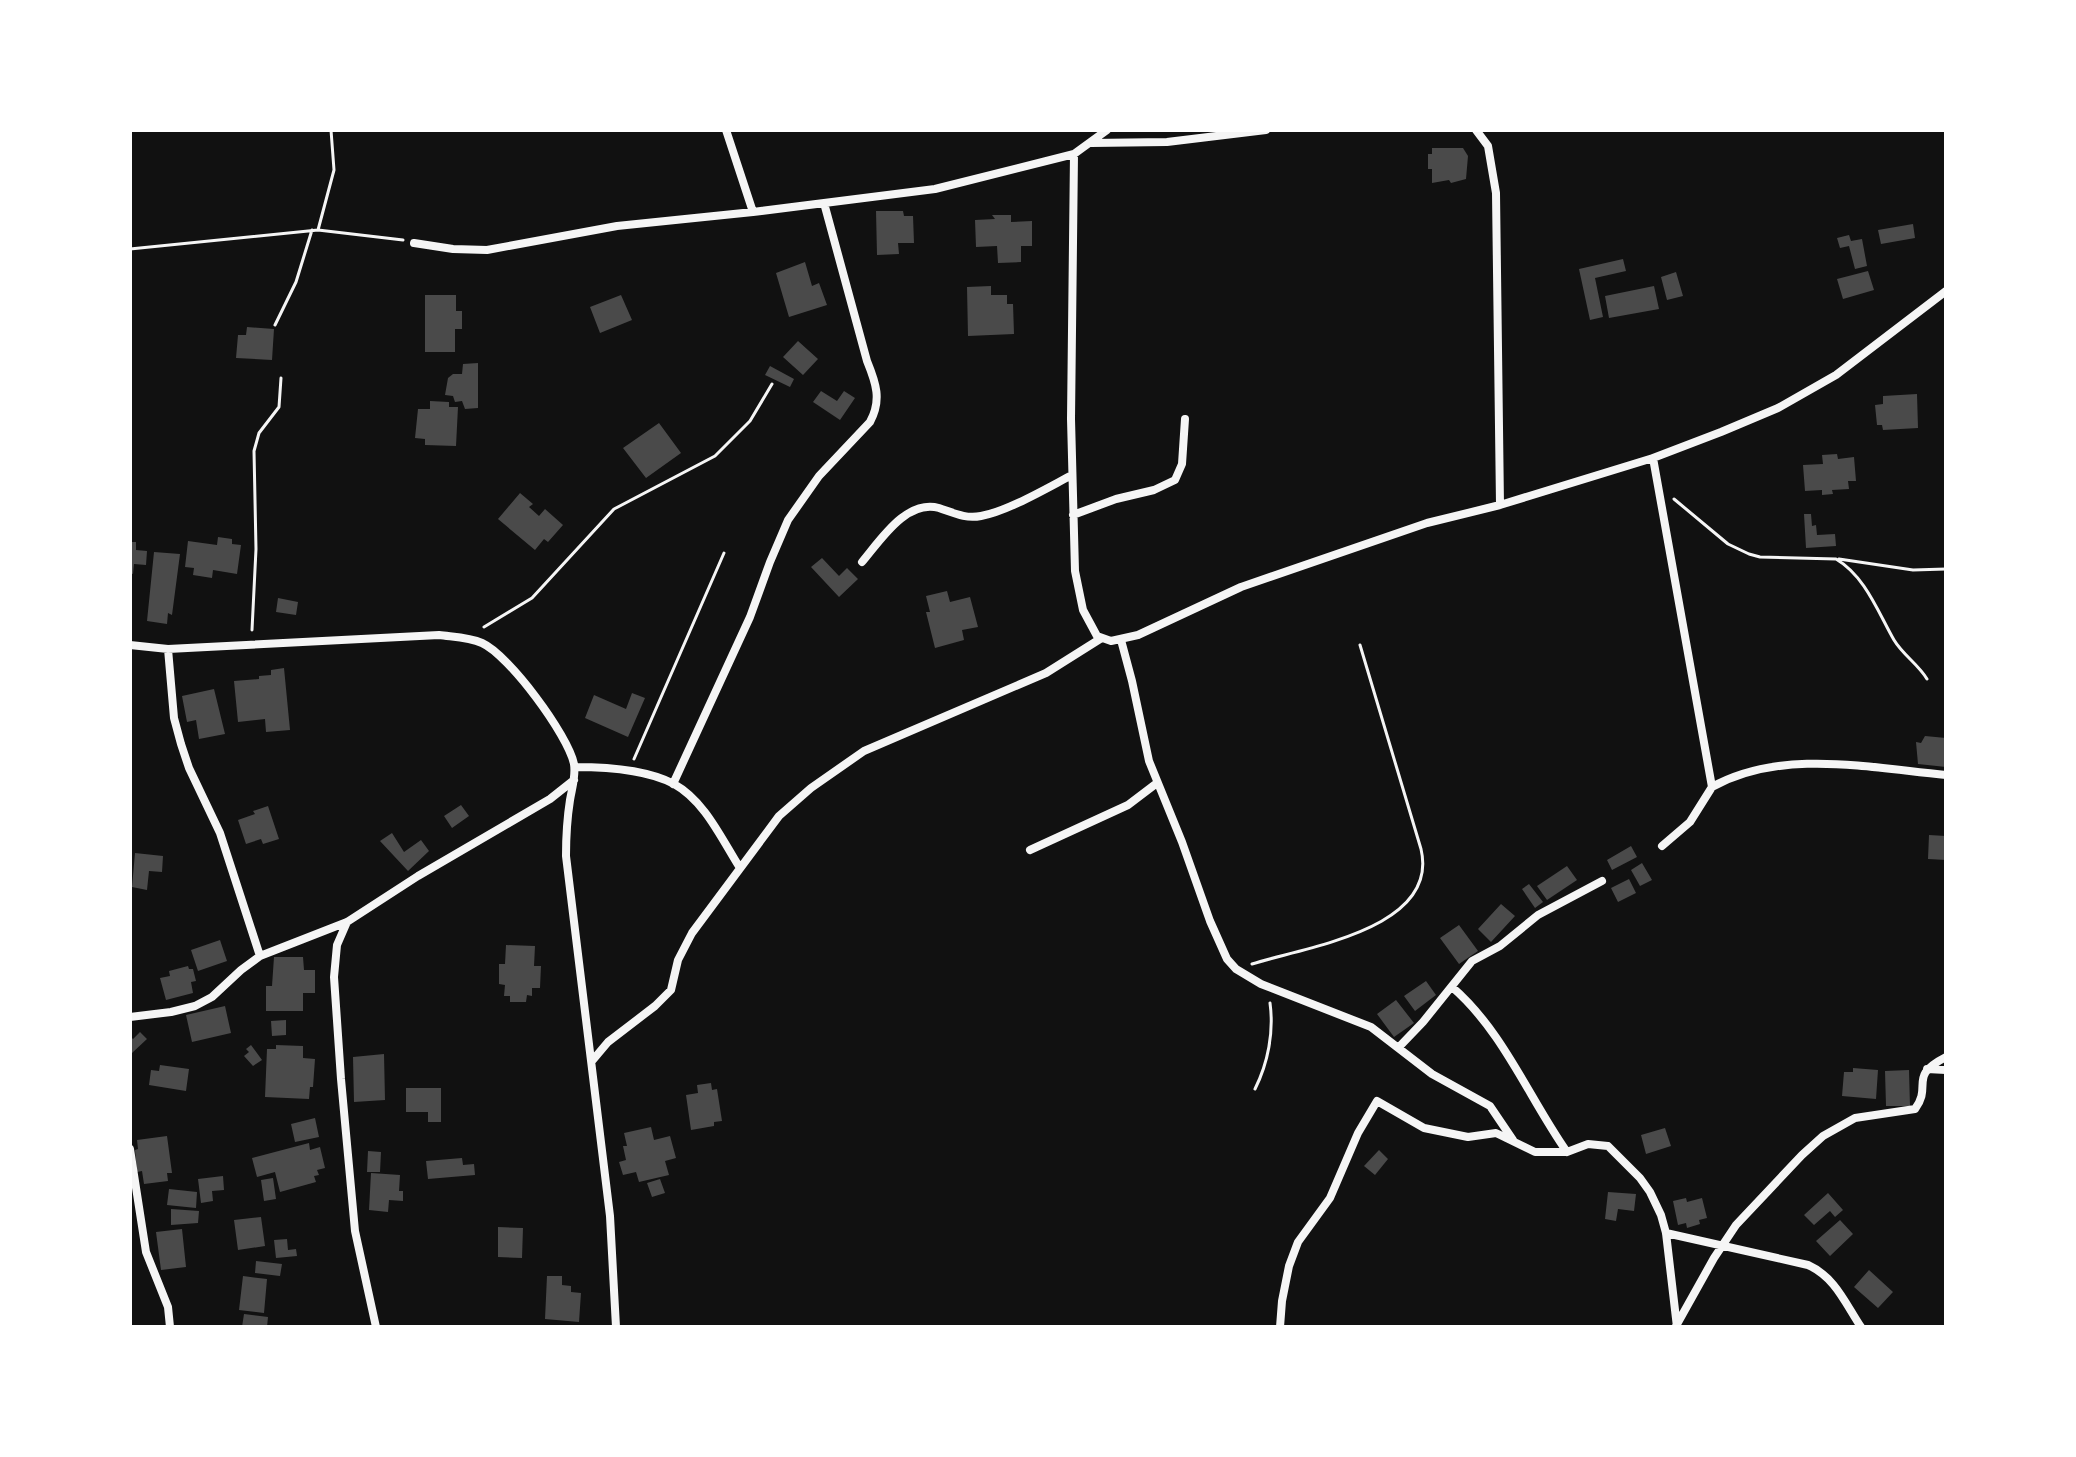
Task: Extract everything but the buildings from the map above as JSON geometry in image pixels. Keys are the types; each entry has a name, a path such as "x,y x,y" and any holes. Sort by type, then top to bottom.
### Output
{"street":[{"path":"726,130 753,212"},
{"path":"414,243 487,250 617,226 935,189 1074,154 1107,130"},
{"path":"1090,143 1167,142 1266,130"},
{"path":"1476,130 1488,146 1496,193 1500,505"},
{"path":"1074,154 1072,475 1075,571 1079,597 1090,626 1100,639"},
{"path":"673,784 750,617 788,520 810,487 870,422 876,411 876,381 867,361 824,203"},
{"path":"592,1061 608,1042 671,990 678,960 692,933 779,816 839,767 864,751 1046,673 1100,639 1121,640 1138,635 1241,587 1427,523 1500,505 1653,458 1778,408 1836,375 1946,291"},
{"path":"1073,515 1116,499 1154,490 1175,480 1182,464 1185,419"},
{"path":"1653,458 1712,787"},
{"path":"862,562 891,527 922,507 935,507 969,517 988,514 1072,475"},
{"path":"130,645 168,649 439,635 467,638 484,644 519,677 562,735 575,767 566,830 566,856 610,1216 616,1327"},
{"path":"1121,640 1144,745 1227,959 1236,969 1261,984 1357,1020 1399,1047 1432,1074 1490,1106 1516,1145"},
{"path":"168,649 174,718 181,744 220,833 260,956"},
{"path":"1662,846 1690,822 1712,787 1731,776 1749,771 1805,764 1946,775"},
{"path":"575,767 629,771 673,784 706,815 740,868"},
{"path":"130,1017 171,1012 195,1006 212,997 260,956 347,922 418,876 550,799 574,780"},
{"path":"1030,850 1128,805 1157,783"},
{"path":"1399,1047 1466,967 1478,957 1500,946 1538,915 1602,881"},
{"path":"347,922 337,945 334,977 340,1065 355,1231 376,1327"},
{"path":"1452,987 1469,1001 1518,1069 1537,1106 1567,1152"},
{"path":"1676,1326 1721,1246 1751,1207 1823,1136 1855,1118 1915,1109 1921,1102 1922,1075 1926,1068 1946,1057"},
{"path":"1926,1068 1946,1070"},
{"path":"1280,1327 1289,1266 1298,1242 1330,1198 1358,1133 1377,1101 1424,1128 1468,1137 1496,1133 1535,1152 1567,1152 1588,1144 1608,1146 1650,1192 1666,1233 1676,1326"},
{"path":"130,1149 146,1252 168,1307 170,1327"},
{"path":"1666,1233 1808,1265 1821,1271 1834,1283 1861,1327"}],"path":[{"path":"318,230 334,170 331,130"},
{"path":"275,325 296,282 312,230"},
{"path":"130,249 312,230 385,236 414,243"},
{"path":"252,646 256,549 254,451 259,433 279,407 281,378"},
{"path":"467,638 532,598 614,509 715,456 750,421 772,384"},
{"path":"1659,487 1737,550 1760,557 1836,559 1913,570 1946,569"},
{"path":"629,771 724,553"},
{"path":"1836,559 1847,565 1880,610 1894,640 1927,679"},
{"path":"1236,969 1367,929 1397,912 1422,882 1425,867 1421,849 1360,645"},
{"path":"1255,1089 1265,1065 1271,1024 1270,1002 1261,984"}]}
